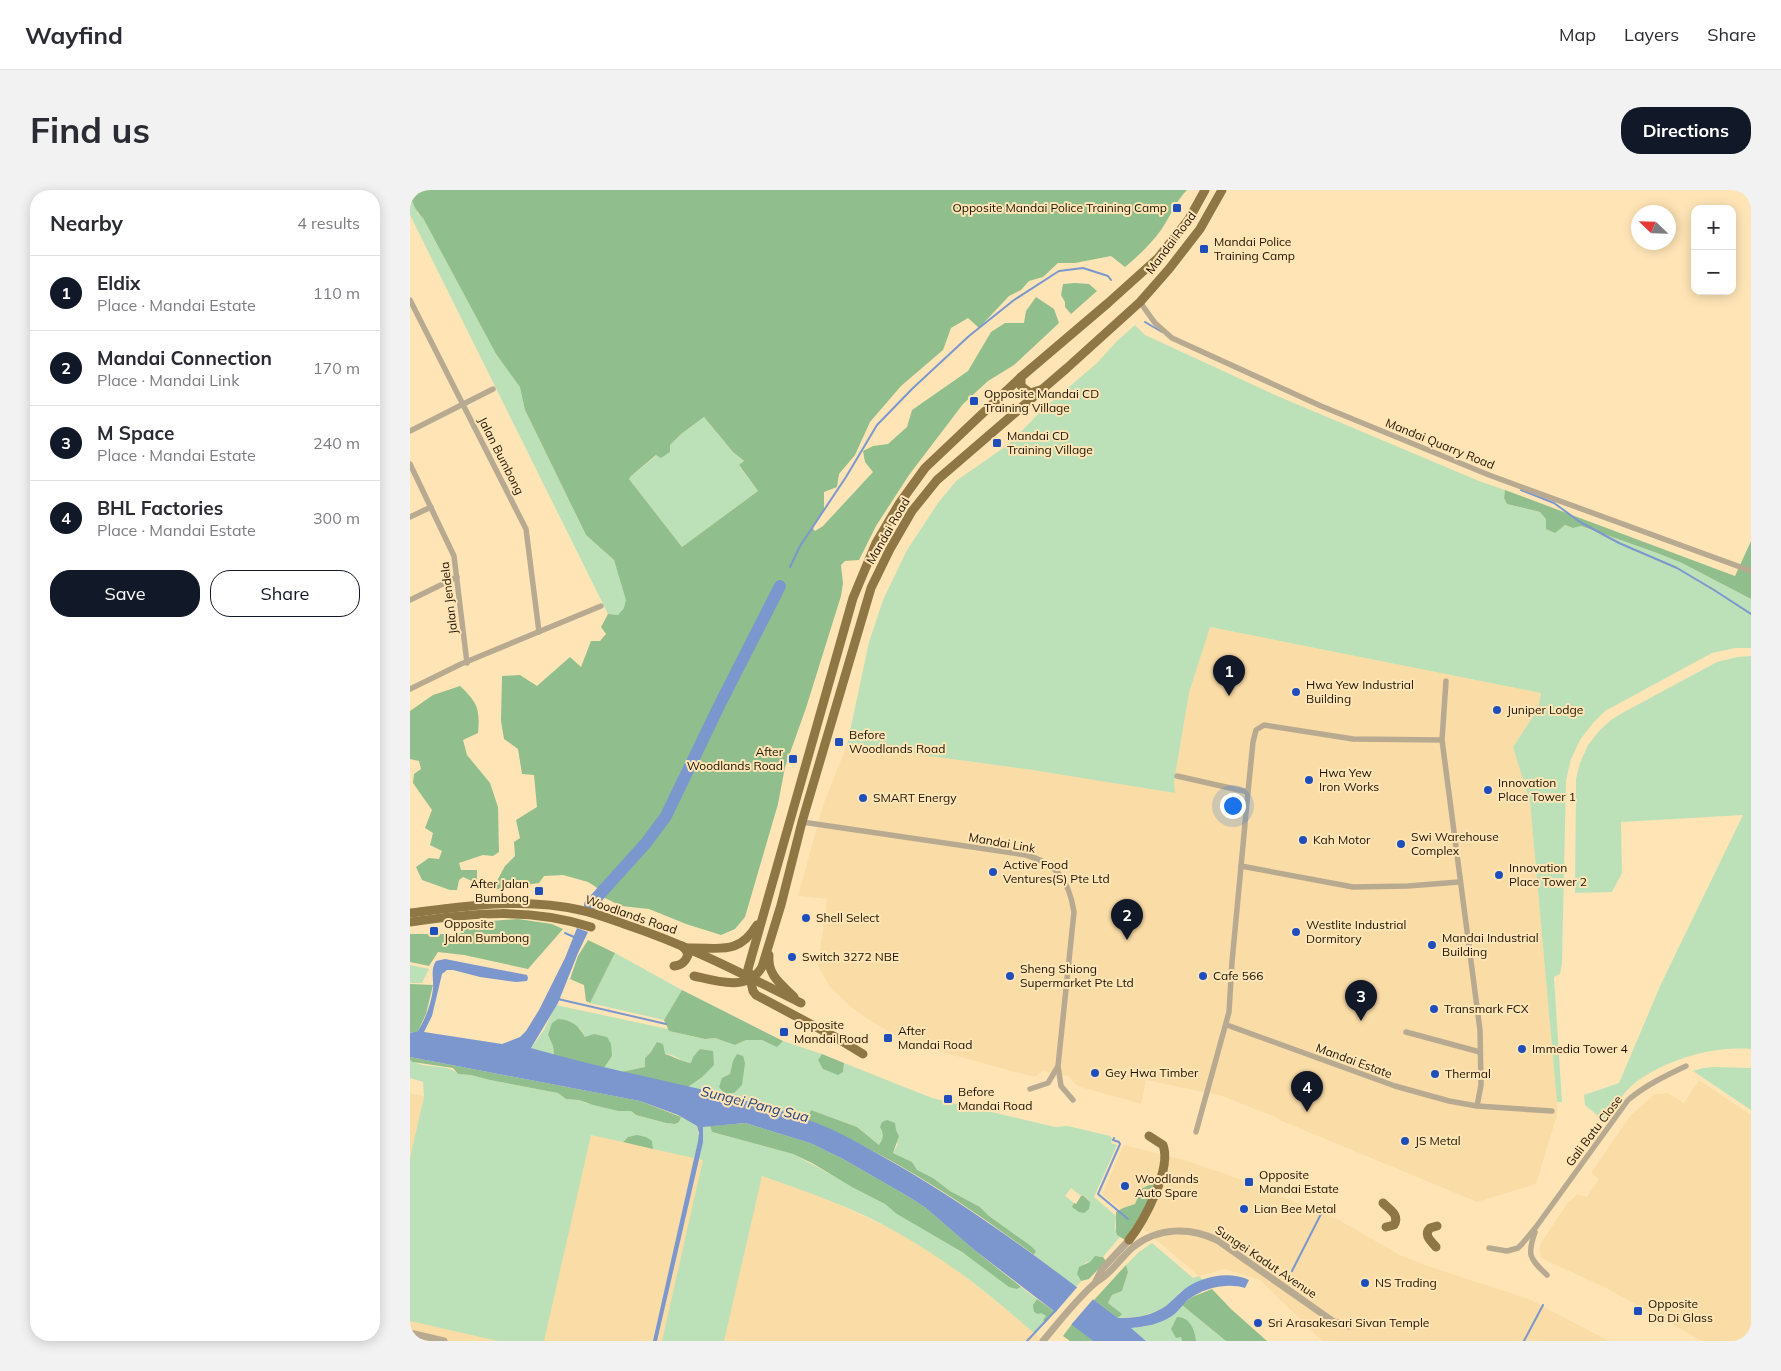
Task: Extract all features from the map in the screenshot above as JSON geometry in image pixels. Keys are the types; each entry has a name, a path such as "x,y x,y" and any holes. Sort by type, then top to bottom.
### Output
{"main road":[{"name":"Mandai Road","path":"750,978 748,968 853,598 876,543 898,504 925,468 1021,377 1158,258 1189,219 1205,190"},
{"name":"Mandai Road","path":"772,935 802,822 871,588 890,549 912,511 937,480 1140,302 1200,229 1222,190"},
{"path":"1021,377 1021,386 1030,393 1043,389"},
{"path":"825,694 834,684 842,685"},
{"name":"Woodlands Road","path":"410,913 502,904 536,904 580,909 650,932 801,1003 776,980 769,964"},
{"name":"Woodlands Road","path":"410,922 502,913 538,914 591,927"},
{"path":"684,947 721,948 741,944 751,934 763,916"},
{"path":"772,935 769,964 770,975 772,983 784,995"},
{"path":"694,976 726,984 739,983 750,978 762,967 772,935"},
{"path":"674,966 684,963 688,955 684,947"},
{"path":"750,978 753,991 760,998 835,1037 863,1054"},
{"path":"1129,1240 1155,1194 1166,1158 1163,1145 1149,1136"},
{"path":"1383,1203 1396,1215 1397,1219 1394,1225 1386,1227"},
{"path":"1436,1247 1427,1234 1430,1228 1438,1226"}],"street":[{"name":"Jalan Bumbong","path":"410,300 526,529 539,632"},
{"name":"Mandai Quarry Road","path":"1140,302 1154,323 1172,338 1321,406 1489,475 1751,571"},
{"path":"410,431 494,389"},
{"name":"Jalan Jendela","path":"410,464 454,556 467,663"},
{"path":"410,517 431,507"},
{"path":"410,600 457,577"},
{"path":"410,688 601,606"},
{"path":"1446,681 1442,740 1459,882 1478,1011 1481,1085 1477,1106"},
{"path":"1196,1132 1227,1025 1248,792 1254,737 1258,728 1264,725 1353,740 1442,740"},
{"path":"1178,776 1248,792"},
{"name":"Mandai Link","path":"802,822 1026,855 1039,859 1056,870 1065,881 1071,894 1074,912 1058,1066 1061,1086 1073,1100"},
{"path":"1241,866 1353,887 1408,886 1459,882"},
{"name":"Mandai Estate","path":"1227,1025 1395,1086 1449,1101 1477,1106 1552,1111"},
{"path":"1406,1032 1480,1052"},
{"path":"1030,1089 1048,1083 1058,1066"},
{"name":"Gali Batu Close","path":"1489,1248 1508,1251 1518,1248 1536,1227 1628,1100 1657,1079 1686,1066"},
{"name":"Gali Batu Close","path":"1536,1227 1529,1254 1532,1261 1547,1275"},
{"name":"Sungei Kadut Avenue","path":"1043,1341 1092,1286 1134,1247 1145,1239 1167,1231 1190,1231 1217,1240 1334,1322 1349,1326"},
{"name":"Sungei Kadut Avenue","path":"1092,1286 1102,1269 1129,1240"},
{"path":"410,1333 425,1339 444,1341"}],"shaded area":[{"path":"1210,627 1541,693 1538,709 1513,747 1530,802 1557,1102 1557,1115 1536,1184 1477,1202 1222,1096 1146,1080 1141,1104 1077,1086 1068,1076 1043,1071 1034,1077 909,1043 864,1017 830,987 818,966 827,899 798,896 823,805 847,745 1026,769 1175,793 1174,782 1189,693"},
{"path":"1699,1080 1751,1115 1751,1341 1702,1341 1604,1287 1547,1261 1541,1257 1539,1250 1541,1243 1569,1201 1577,1194 1587,1197 1599,1179 1591,1173 1631,1115 1655,1094 1668,1093 1684,1103"},
{"path":"410,1093 739,1168 823,1197 897,1232 942,1259 1044,1341 410,1341"},
{"path":"1124,1145 1184,1160 1234,1177 1339,1220 1400,1255 1529,1299 1609,1341 1322,1341 1260,1280 1225,1269 1199,1276 1102,1194"}],"green space":[{"path":"410,190 1187,190 1157,235 1125,267 1111,256 1075,263 1058,263 1043,277 1029,281 1021,290 1009,296 979,328 968,318 951,328 943,350 901,386 870,422 855,455 839,474 837,487 824,492 824,510 812,527 815,531 823,526 873,472 865,462 863,451 873,446 888,444 907,427 912,410 968,371 991,332 1005,323 1024,323 1026,311 1036,297 1054,309 1059,323 1014,365 988,381 963,404 909,475 876,526 859,560 845,561 841,565 843,583 841,596 806,708 785,767 778,804 745,917 735,929 721,935 686,924 649,909 621,906 603,897 596,887 588,882 563,875 544,876 539,883 492,890 505,866 515,856 514,842 520,838 516,820 537,807 534,775 522,774 518,749 504,739 501,721 502,676 520,675 537,686 570,657 581,667 591,641 600,641 606,634 601,627 608,614 618,615 624,608 626,600 614,560 586,535 525,410 520,387 496,354 423,218 416,209","holes":["704,417 733,452 744,461 739,465 758,491 682,547 629,479 656,455 661,458 670,452 670,445"]},
{"path":"410,194 418,214 423,218 496,354 521,387 525,410 586,535 614,560 627,600 624,608 618,615 608,614 410,215"},
{"path":"1063,284 1089,284 1097,291 1071,314 1065,307 1065,302 1061,295"},
{"path":"1135,325 1145,335 1275,395 1479,481 1505,490 1504,498 1507,504 1540,512 1546,519 1573,528 1580,526 1657,553 1682,563 1751,599 1751,648 1735,648 1712,653 1605,711 1580,740 1571,759 1566,781 1562,963 1560,974 1554,977 1562,1102 1557,1102 1530,802 1513,747 1538,709 1541,693 1210,627 1189,693 1174,782 1175,793 1026,769 847,745 869,642 883,600 907,550 938,503 956,481 1009,444 1043,409 1097,363"},
{"path":"704,417 733,452 744,462 739,466 758,491 682,547 629,479 657,455 670,452 670,445"},
{"path":"1505,490 1735,576 1751,541 1751,599 1682,563 1581,526 1573,528 1565,525 1555,533 1546,529 1546,519 1540,512 1507,504 1504,498"},
{"path":"1751,656 1751,1049 1706,1052 1662,1067 1631,1086 1604,1121 1585,1105 1584,1095 1619,1083 1661,984 1743,815 1621,822 1622,873 1612,892 1575,893 1576,779 1580,763 1588,745 1611,720 1717,662"},
{"path":"460,686 471,697 478,712 478,733 463,740 467,755 490,783 498,807 499,852 493,856 483,855 459,863 461,870 477,870 477,879 472,881 463,877 459,880 457,890 450,890 422,880 416,867 429,858 439,859 442,851 430,845 433,833 425,828 432,810 413,783 414,774 421,769 419,761 410,759 410,711 433,695"},
{"path":"518,919 552,924 563,929 528,969 464,955 438,952 429,966 410,962 410,934 460,934 465,923"},
{"path":"588,940 615,953 590,1003 586,1001 584,985 570,979 578,956"},
{"path":"615,953 682,990 664,1020 590,1003"},
{"path":"410,965 429,969 422,983 410,983"},
{"path":"410,984 433,985 426,1014 418,1031 410,1033"},
{"path":"682,990 783,1041 777,1047 762,1040 746,1040 735,1045 715,1038 705,1039 669,1031 664,1020"},
{"path":"556,1005 668,1029 669,1031 704,1039 715,1038 735,1045 746,1040 762,1040 777,1046 783,1041 822,1054 818,1060 843,1072 844,1063 932,1098 1055,1127 1068,1126 1110,1136 1112,1138 1111,1143 1117,1145 1094,1197 1116,1216 1115,1227 1117,1235 1120,1237 1103,1257 1099,1256 1085,1263 1077,1274 1081,1281 1076,1287 1034,1255 1036,1251 1031,1246 989,1216 980,1207 950,1191 933,1178 916,1170 912,1162 893,1153 898,1144 883,1131 883,1139 879,1145 857,1127 811,1110 807,1120 763,1106 688,1087 701,1078 712,1051 700,1049 692,1063 664,1053 651,1052 645,1058 645,1067 621,1072 604,1068 612,1056 585,1037 580,1028 548,1035 553,1046 554,1055 531,1048 544,1030","holes":["1071,1188 1081,1196 1085,1196 1090,1202 1072,1207 1074,1203 1065,1196"]},
{"path":"558,1019 574,1024 585,1037 594,1034 607,1037 611,1044 612,1056 604,1068 554,1055 553,1046 548,1035 552,1023"},
{"path":"657,1042 663,1044 665,1054 691,1063 693,1057 700,1049 713,1051 714,1065 701,1078 688,1087 621,1072 645,1067 645,1058"},
{"path":"737,1054 743,1056 745,1063 742,1085 734,1093 724,1093 719,1087 722,1078 730,1074"},
{"path":"822,1054 844,1063 843,1072 838,1075 823,1069 818,1060"},
{"path":"410,1057 640,1101 681,1117 679,1122 675,1124 666,1123 636,1115 631,1111 618,1111 579,1100 566,1099 558,1093 458,1074 453,1068 413,1062 410,1060"},
{"path":"410,1059 421,1065 448,1068 458,1074 558,1093 566,1099 579,1100 618,1111 631,1111 636,1115 666,1123 675,1124 679,1122 681,1117 697,1126 699,1137 694,1158 653,1149 652,1142 625,1139 623,1142 591,1135 544,1341 498,1341 410,1321 410,1158 424,1097 423,1082 410,1078"},
{"path":"1714,1067 1751,1068 1751,1110 1693,1071"},
{"path":"811,1110 857,1127 879,1145 883,1136 880,1127 882,1122 887,1120 895,1123 899,1136 893,1153 912,1162 917,1170 980,1207 989,1216 1031,1246 1036,1251 1034,1255 980,1216 925,1180 867,1148 807,1120"},
{"path":"745,1123 810,1143 843,1159 909,1197 926,1208 1021,1287 1017,1289 1009,1287 962,1252 897,1214 885,1204 812,1163 793,1154 712,1132 710,1126"},
{"path":"710,1126 712,1132 793,1154 885,1204 1002,1280 1017,1289 1021,1287 1037,1299 1035,1302 1041,1313 1046,1316 1043,1320 1045,1323 1035,1334 969,1280 934,1255 898,1233 848,1208 762,1176 724,1341 662,1341 703,1160 699,1159 703,1127"},
{"path":"637,1135 652,1141 653,1149 623,1142 628,1137"},
{"path":"1153,1183 1155,1185 1146,1206 1125,1240 1117,1235 1116,1232 1116,1212 1135,1204 1141,1189"},
{"path":"1081,1196 1084,1196 1090,1202 1089,1209 1084,1213 1072,1207"},
{"path":"1152,1243 1193,1278 1199,1276 1203,1280 1180,1292 1169,1304 1159,1310 1140,1317 1118,1318 1121,1314 1108,1303 1112,1295 1122,1291 1128,1272 1126,1265 1139,1252"},
{"path":"1095,1256 1103,1257 1106,1261 1089,1279 1081,1281 1077,1274 1079,1267 1090,1262"},
{"path":"1126,1265 1128,1272 1122,1291 1112,1295 1108,1303 1122,1314 1118,1318 1094,1300"},
{"path":"1212,1289 1267,1341 1226,1341 1182,1305 1192,1297"},
{"path":"1037,1299 1055,1312 1045,1323 1043,1320 1046,1316 1034,1312 1033,1305"},
{"path":"1182,1305 1226,1341 1196,1341 1191,1327 1181,1337 1182,1341 1146,1341 1130,1328 1159,1322 1177,1311"},
{"path":"1177,1317 1185,1319 1191,1325 1196,1341 1182,1341 1181,1337 1176,1338 1171,1329"},
{"path":"1072,1324 1093,1341 1070,1341 1063,1336"}],"water":[{"name":"Sungei Pang Sua","path":"577,928 588,932 558,1003 531,1048 772,1108 829,1128 883,1157 952,1198 1118,1318 1139,1317 1154,1312 1165,1306 1187,1287 1204,1279 1222,1276 1241,1277 1249,1280 1245,1288 1224,1286 1208,1289 1189,1299 1167,1319 1152,1325 1131,1328 1146,1341 1093,1341 973,1249 926,1208 909,1197 843,1159 810,1143 745,1123 703,1127 703,1142 657,1341 653,1341 698,1141 699,1133 697,1126 678,1115 640,1101 410,1057 410,1033 418,1031 428,1011 433,989 433,968 436,961 445,959 527,975 527,981 516,982 480,977 453,970 447,970 442,974 432,1016 424,1032 502,1044 520,1037 526,1031 539,1010 565,958"}],"pier":[{"path":"1079,1285 1095,1297 1070,1326 1054,1314"}],"waterway":[{"path":"790,567 800,546 846,477 877,425 913,388 969,336 1014,300 1059,271 1083,268 1108,276 1111,280"},
{"path":"1145,322 1162,332"},
{"path":"1521,490 1554,503 1580,522 1619,543 1677,568 1751,614"},
{"path":"590,905 646,843 666,816 780,586"},
{"path":"565,933 574,937"},
{"path":"558,999 666,1024"},
{"path":"1114,1138 1113,1140 1120,1144 1098,1194 1128,1219"},
{"path":"1292,1271 1321,1214"},
{"path":"1524,1341 1543,1305"},
{"path":"1027,1341 1056,1310"}],"place":[{"name":"Opposite Mandai Police Training Camp","path":"1177,208"},
{"name":"Mandai Police Training Camp","path":"1204,249"},
{"name":"Opposite Mandai CD Training Village","path":"974,401"},
{"name":"Mandai CD Training Village","path":"997,443"},
{"name":"Hwa Yew Industrial Building","path":"1296,692"},
{"name":"Eldix","path":"1229,696"},
{"name":"Juniper Lodge","path":"1497,710"},
{"name":"Before Woodlands Road","path":"839,742"},
{"name":"After Woodlands Road","path":"793,759"},
{"name":"Hwa Yew Iron Works","path":"1309,780"},
{"name":"Innovation Place Tower 1","path":"1488,790"},
{"name":"SMART Energy","path":"863,798"},
{"name":"Kah Motor","path":"1303,840"},
{"name":"Swi Warehouse Complex","path":"1401,844"},
{"name":"Active Food Ventures(S) Pte Ltd","path":"993,872"},
{"name":"Innovation Place Tower 2","path":"1499,875"},
{"name":"After Jalan Bumbong","path":"539,891"},
{"name":"Shell Select","path":"806,918"},
{"name":"Opposite Jalan Bumbong","path":"434,931"},
{"name":"Westlite Industrial Dormitory","path":"1296,932"},
{"name":"Mandai Connection","path":"1127,940"},
{"name":"Mandai Industrial Building","path":"1432,945"},
{"name":"Switch 3272 NBE","path":"792,957"},
{"name":"Sheng Shiong Supermarket Pte Ltd","path":"1010,976"},
{"name":"Cafe 566","path":"1203,976"},
{"name":"Transmark FCX","path":"1434,1009"},
{"name":"M Space","path":"1361,1021"},
{"name":"Opposite Mandai Road","path":"784,1032"},
{"name":"After Mandai Road","path":"888,1038"},
{"name":"Immedia Tower 4","path":"1522,1049"},
{"name":"Gey Hwa Timber","path":"1095,1073"},
{"name":"Thermal","path":"1435,1074"},
{"name":"Before Mandai Road","path":"948,1099"},
{"name":"BHL Factories","path":"1307,1112"},
{"name":"JS Metal","path":"1405,1141"},
{"name":"Opposite Mandai Estate","path":"1249,1182"},
{"name":"Woodlands Auto Spare","path":"1125,1186"},
{"name":"Lian Bee Metal","path":"1244,1209"},
{"name":"NS Trading","path":"1365,1283"},
{"name":"Opposite Da Di Glass","path":"1638,1311"},
{"name":"Sri Arasakesari Sivan Temple","path":"1258,1323"}]}
